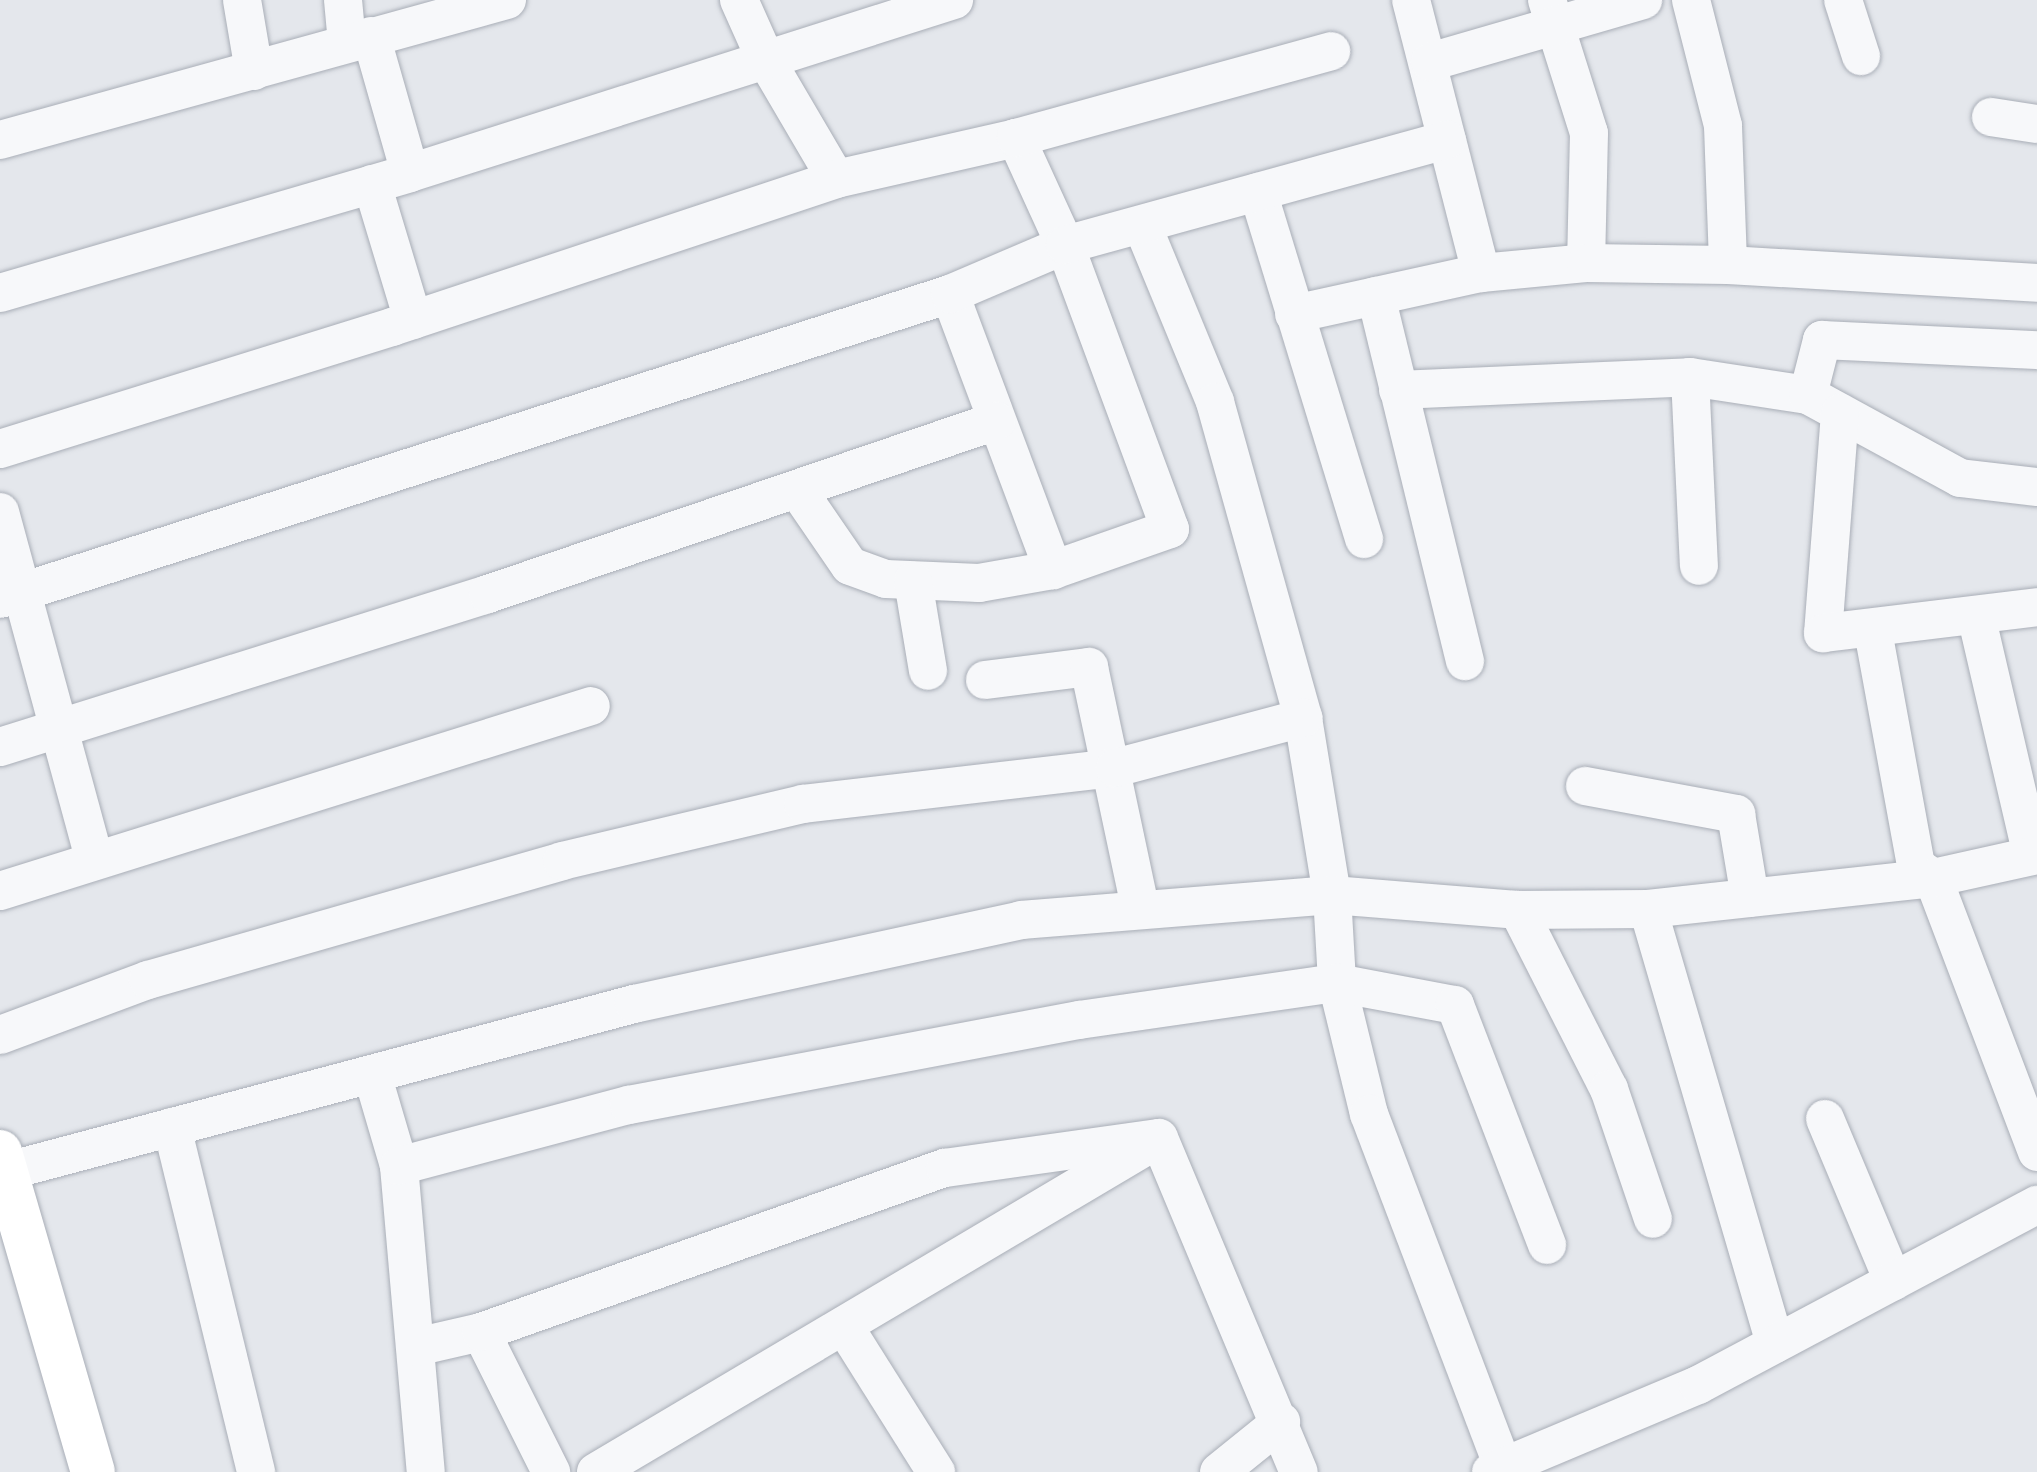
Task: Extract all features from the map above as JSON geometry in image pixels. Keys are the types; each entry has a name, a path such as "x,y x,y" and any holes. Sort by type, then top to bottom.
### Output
{"main road":[{"path":"3,1165 93,1472"}],"street":[{"path":"242,0 254,71"},
{"path":"343,0 410,173"},
{"path":"0,140 507,0"},
{"path":"739,0 765,58 836,179"},
{"path":"0,293 410,173 954,0"},
{"path":"1411,0 1430,62 1481,273"},
{"path":"1430,62 1551,13 1643,0"},
{"path":"1691,0 1723,126 1728,265"},
{"path":"1843,0 1861,56"},
{"path":"1551,13 1589,133 1586,263"},
{"path":"0,449 413,320 836,179 1016,138 1331,51"},
{"path":"1991,117 2037,124"},
{"path":"797,489 850,566 886,579 979,583 1053,570 1170,529 1065,245 1016,138"},
{"path":"11,595 950,294 1065,245 1143,227 1447,140"},
{"path":"372,184 413,320"},
{"path":"1258,192 1364,539"},
{"path":"1143,227 1215,402 1303,718 1332,895 1337,983 1369,1114 1497,1469 1698,1385 2037,1205"},
{"path":"1294,314 1481,273 1586,263 1728,265 2037,283"},
{"path":"950,294 1053,570"},
{"path":"1376,296 1465,661"},
{"path":"2037,350 1822,340 1823,633 1873,631 2037,607"},
{"path":"1398,390 1690,377 1824,404 1960,478 2037,487"},
{"path":"1690,377 1699,566"},
{"path":"0,747 488,594 996,421"},
{"path":"0,512 11,595 59,727 94,859"},
{"path":"913,581 928,671"},
{"path":"3,1165 172,1127 634,1004 990,926 1140,907 1332,895 1518,910 1648,909 1933,878 2035,856 1976,615"},
{"path":"1873,631 1916,866 1933,878 2037,1152"},
{"path":"985,680 1089,667 1115,768 1140,907"},
{"path":"0,891 94,859 591,706"},
{"path":"0,1035 148,980 577,858 803,804 1115,768 1303,718"},
{"path":"1585,786 1736,814 1750,898"},
{"path":"1648,909 1775,1344"},
{"path":"1518,910 1609,1089 1653,1219"},
{"path":"399,1166 629,1105 1079,1020 1337,983 1455,1005 1547,1245"},
{"path":"372,1074 399,1166 426,1472"},
{"path":"1825,1119 1893,1281"},
{"path":"172,1127 256,1472"},
{"path":"416,1347 481,1332 945,1168 1159,1138"},
{"path":"596,1472 1159,1138"},
{"path":"1159,1138 1281,1422 1299,1472"},
{"path":"844,1326 936,1472"},
{"path":"481,1332 551,1472"},
{"path":"1219,1472 1281,1422"}]}
